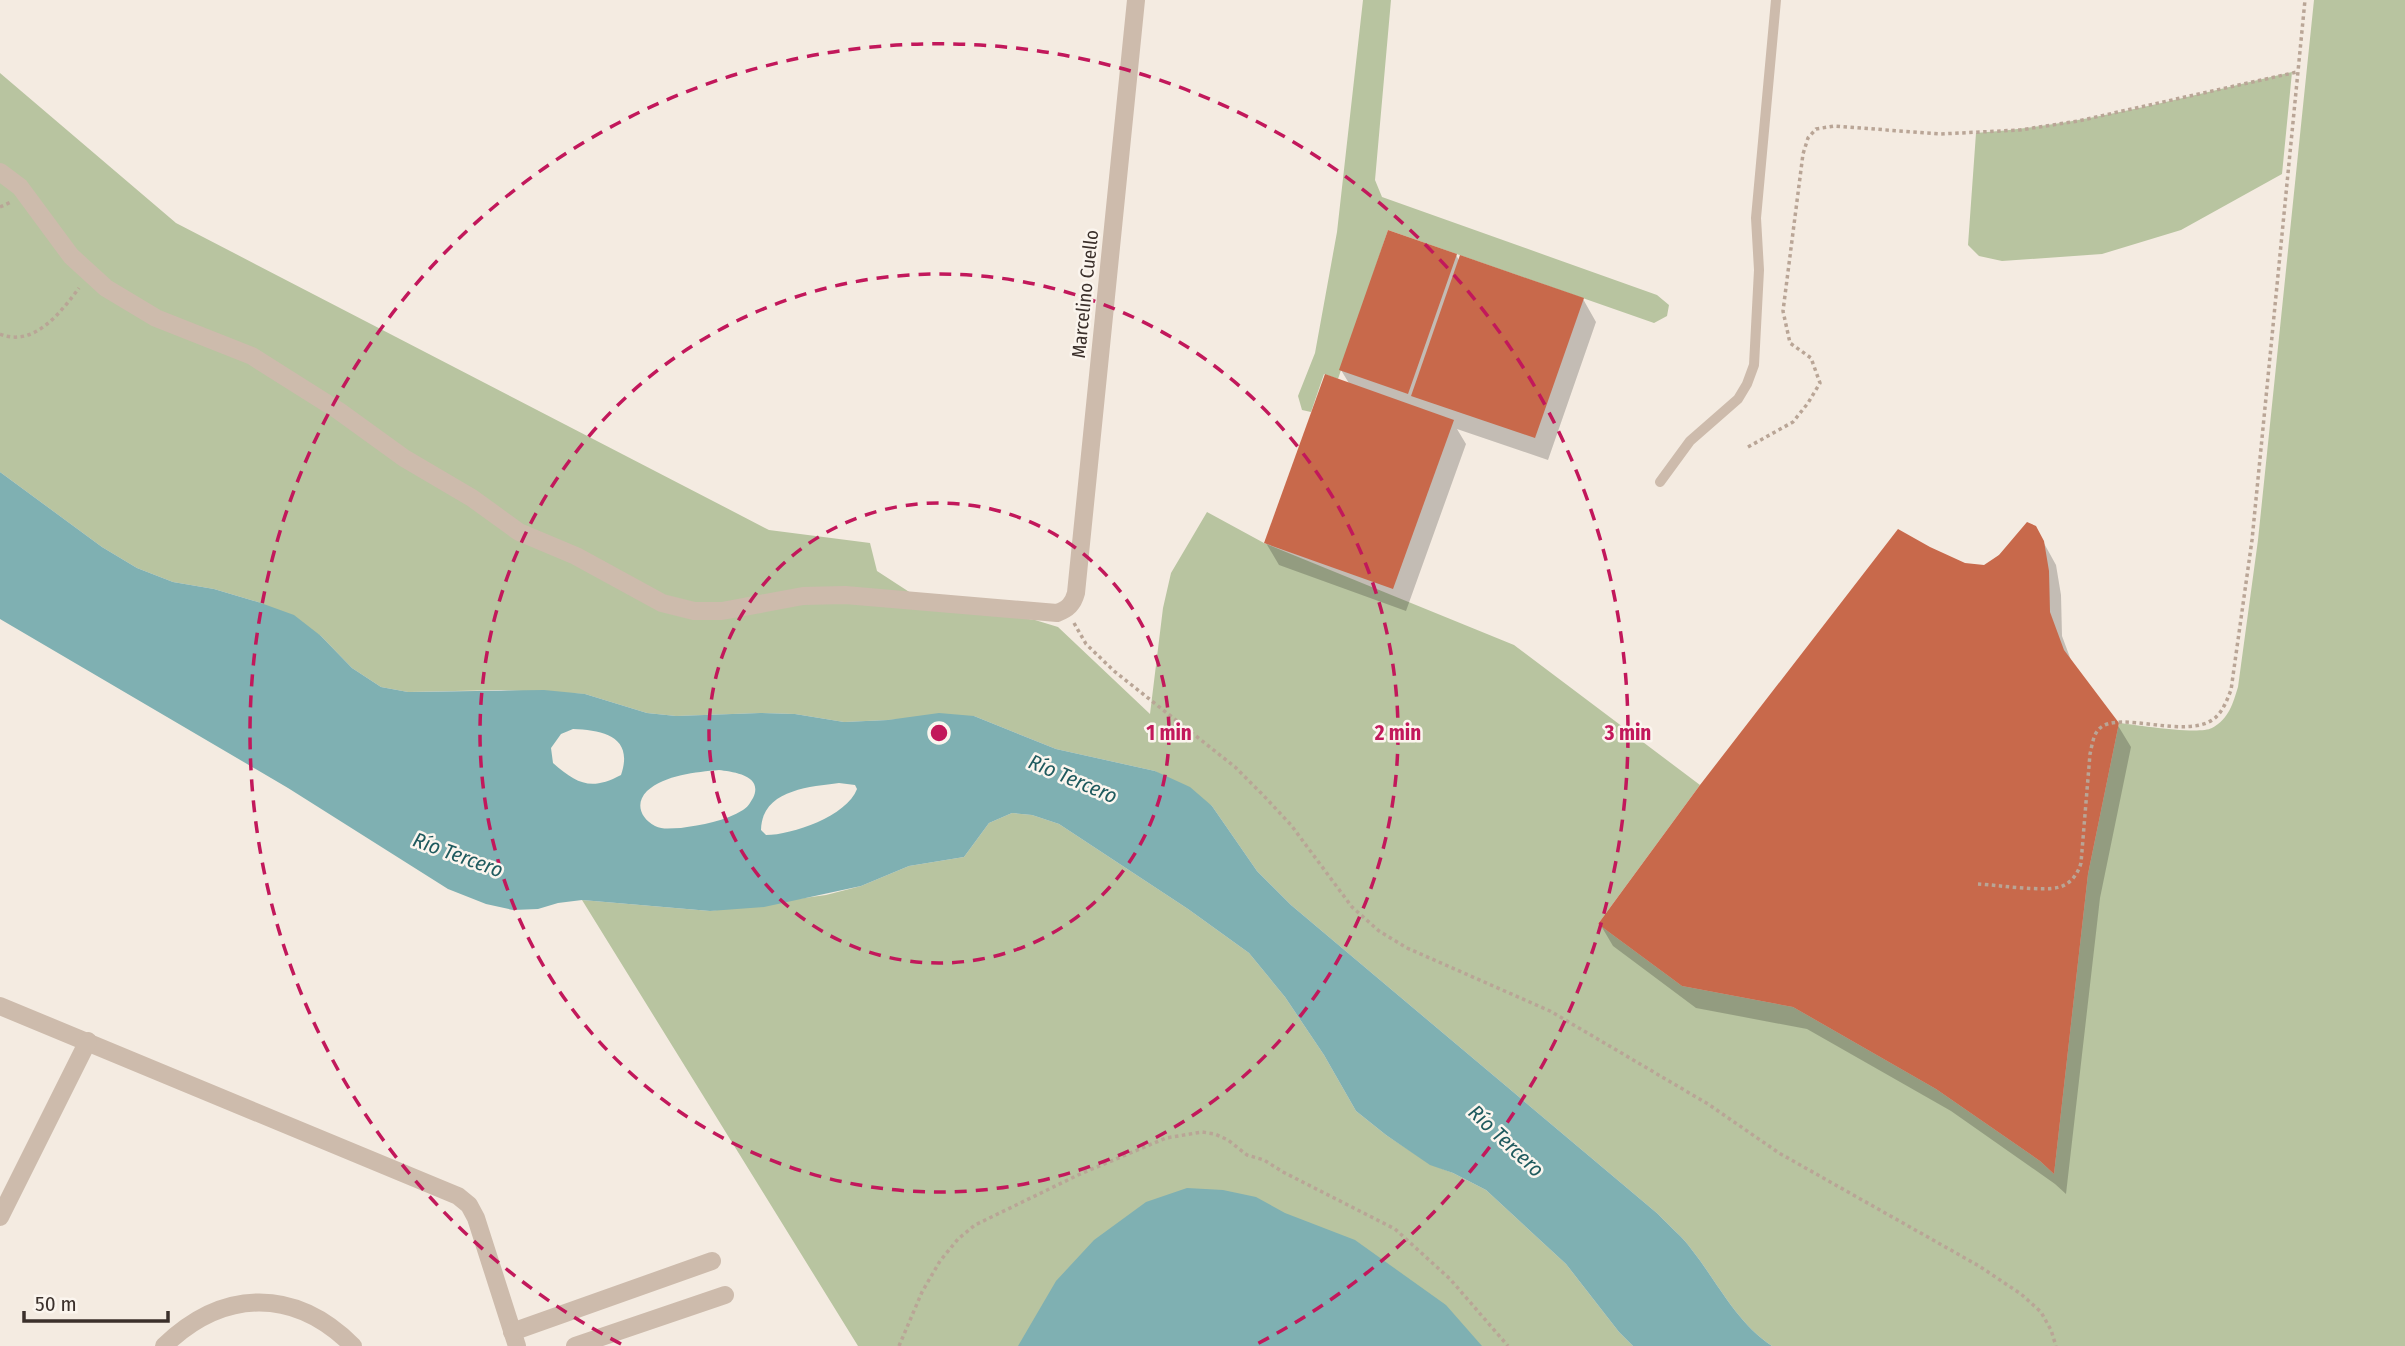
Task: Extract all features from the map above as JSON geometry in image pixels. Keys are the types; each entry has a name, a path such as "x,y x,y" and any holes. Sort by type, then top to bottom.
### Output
{"street":[{"name":"Marcelino Cuello","path":"1066,610 1076,593 1136,0"},
{"path":"0,172 20,187 71,256 106,288 156,318 252,356 339,411 404,458 472,498 519,532 576,556 662,603 694,611 723,611 803,596 845,596 1057,613 1066,610"},
{"path":"0,1006 458,1196 469,1205 476,1219 515,1339 712,1261"},
{"path":"0,1217 88,1041"},
{"path":"575,1346 725,1294"},
{"path":"163,1346 185,1326 208,1313 235,1305 262,1302 293,1307 319,1318 353,1346"}],"lane":[{"path":"1660,482 1690,441 1738,399 1754,365 1759,270 1756,218 1776,0"}],"path":[{"path":"1978,884 2045,888 2060,887 2071,881 2081,863 2090,754 2098,729 2107,723 2187,727 2204,725 2217,717 2231,690 2252,540 2305,0"},
{"path":"1748,447 1793,422 1821,383 1811,358 1790,343 1783,311 1803,155 1808,138 1816,129 1834,126 1940,134 2020,130 2078,121 2297,72"},
{"path":"0,334 10,338 36,331 58,317 90,273"},
{"path":"1066,610 1086,644 1114,671 1235,767 1263,795 1291,825 1352,907 1379,931 1407,948 1550,1011 1708,1104 1779,1153 1979,1266 2021,1294 2040,1312 2051,1330 2056,1346"},
{"path":"899,1346 922,1292 940,1261 975,1224 1078,1175 1153,1143 1189,1132 1215,1134 1228,1140 1247,1154 1264,1160 1395,1229 1450,1279 1508,1346"}],"green space":[{"path":"1363,0 1391,0 1375,180 1382,197 1657,295 1669,305 1667,316 1654,323 1388,230 1338,379 1324,374 1311,412 1302,410 1298,396 1315,353 1337,232"},
{"path":"2314,0 2405,0 2405,1346 1772,1346 1748,1326 1688,1245 1658,1214 1291,905 1257,871 1212,806 1155,771 1056,749 974,716 844,722 795,714 676,716 647,713 585,694 501,690 408,692 381,687 352,668 321,636 258,602 214,589 173,582 137,568 102,547 0,472 0,73 176,223 769,530 870,543 877,571 937,610 984,612 1035,620 1058,627 1150,714 1163,608 1171,573 1207,512 1264,543 1514,645 1700,785 1598,924 1682,986 1793,1007 1936,1089 2040,1161 2054,1174 2088,874 2119,723 2181,730 2212,728 2226,715 2238,687 2258,540"},
{"path":"2292,72 2282,174 2181,230 2102,254 2002,261 1979,256 1968,245 1976,133 2095,117"},
{"path":"1012,813 1032,815 1059,824 1188,909 1249,953 1285,997 1324,1055 1356,1111 1430,1164 1486,1190 1566,1264 1633,1346 858,1346 582,900 710,911 826,895 861,886 909,866 964,857 989,823"}],"water":[{"name":"Río Tercero","path":"0,472 102,547 137,568 173,582 214,589 294,615 321,636 352,668 381,687 408,692 544,690 585,694 647,713 676,716 795,714 844,722 888,720 939,713 974,716 1056,749 1155,771 1190,787 1212,806 1257,871 1291,905 1658,1214 1688,1245 1748,1326 1772,1346 1633,1346 1566,1264 1486,1190 1430,1165 1356,1111 1324,1055 1285,997 1249,953 1188,909 1059,824 1032,815 1012,813 989,823 964,857 909,866 861,886 764,907 710,911 582,900 538,909 513,910 486,904 448,889 288,788 0,619","holes":["573,729 595,731 614,738 623,752 621,775 601,783 585,783 553,763 551,748 561,734","719,770 745,776 754,784 753,798 746,808 736,814 705,824 668,828 650,823 641,810 643,796 663,781 681,775","839,783 855,785 857,789 842,808 818,822 790,832 766,835 761,830 763,817 769,806 801,789"]},
{"path":"1187,1188 1223,1190 1256,1197 1285,1213 1355,1240 1446,1305 1482,1346 1018,1346 1056,1281 1094,1240 1146,1202"}],"building":[{"path":"1388,230 1457,254 1408,394 1339,370"},
{"path":"1460,255 1584,298 1535,438 1411,396"},
{"path":"1325,374 1454,420 1393,589 1264,543"},
{"path":"2027,522 2036,526 2044,541 2049,571 2050,612 2064,650 2119,723 2088,874 2054,1174 2040,1161 1936,1089 1793,1007 1682,986 1598,924 1700,785 1898,529 1965,563 1984,565 1999,555"}]}
